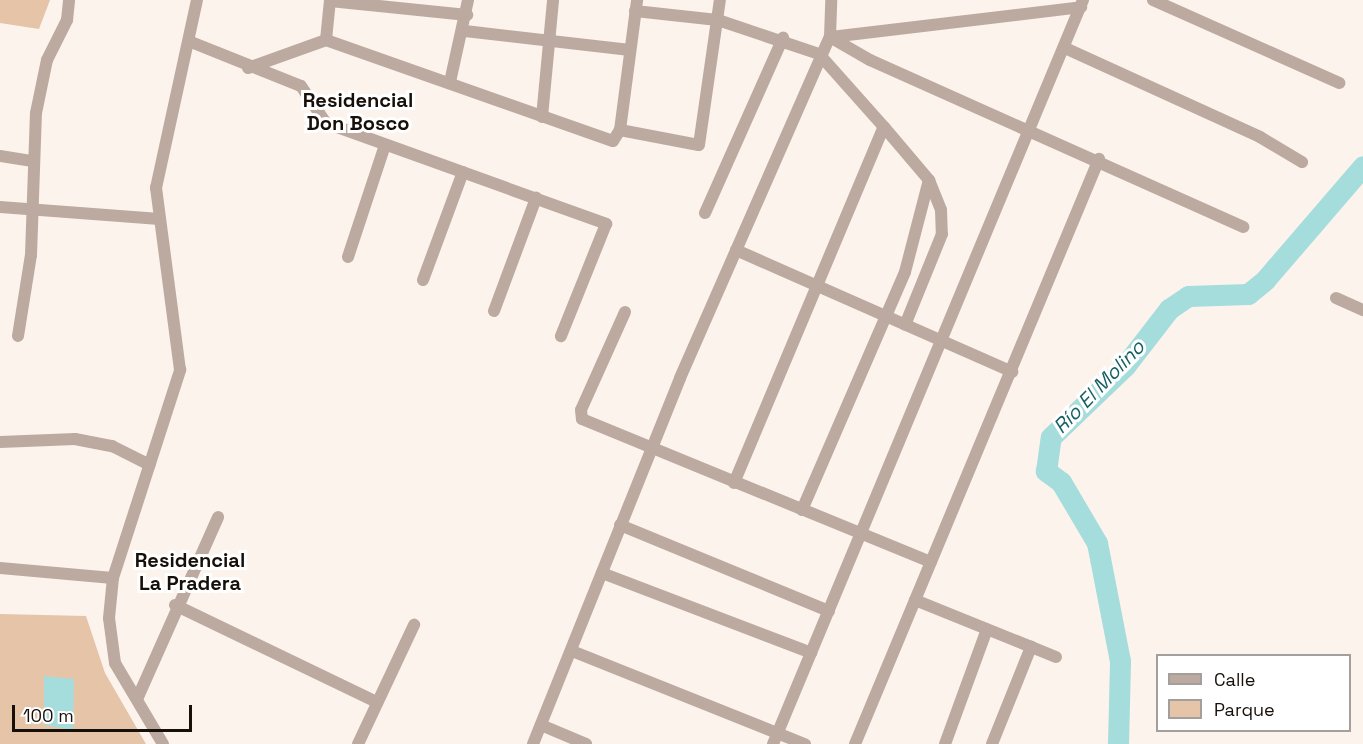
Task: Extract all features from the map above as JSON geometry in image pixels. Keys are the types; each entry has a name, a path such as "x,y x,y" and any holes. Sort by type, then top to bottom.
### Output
{"street":[{"path":"18,336 31,255 30,210 33,161 47,60 67,20 69,0"},
{"path":"163,744 138,697 115,663 109,618 113,578 180,370 156,188 191,42 197,0"},
{"path":"450,82 465,32 468,0"},
{"path":"542,117 553,0"},
{"path":"620,130 699,145 720,0"},
{"path":"533,744 651,449 819,54 830,37 831,0"},
{"path":"1153,0 1339,82"},
{"path":"326,40 330,1 467,15"},
{"path":"776,738 1082,4 830,37"},
{"path":"248,68 326,40 450,82 604,141 613,141 620,130 636,5 718,20 783,38 819,54 929,180 938,194 942,234 905,325"},
{"path":"465,32 630,50"},
{"path":"830,37 870,60 1098,159 1243,227"},
{"path":"705,213 783,38"},
{"path":"191,42 248,68 301,86 326,123 606,224 561,336"},
{"path":"1065,48 1260,137 1302,162"},
{"path":"734,483 884,128"},
{"path":"348,257 385,145"},
{"path":"0,156 33,161"},
{"path":"855,744 1012,372 1098,159"},
{"path":"423,280 463,172"},
{"path":"802,510 887,317 929,180"},
{"path":"494,311 536,198"},
{"path":"0,207 160,219"},
{"path":"736,250 1012,372"},
{"path":"1336,298 1363,310"},
{"path":"625,312 585,399 582,419 931,562"},
{"path":"0,442 75,439 112,446 150,465"},
{"path":"138,697 175,605 218,517"},
{"path":"621,525 829,611"},
{"path":"0,568 113,578"},
{"path":"602,573 811,653"},
{"path":"915,600 1056,657"},
{"path":"175,605 377,702"},
{"path":"358,744 414,625"},
{"path":"945,744 987,629"},
{"path":"992,744 1031,647"},
{"path":"572,651 776,738 805,744"},
{"path":"541,725 586,744"},
{"path":"156,731 170,744"}],"green space":[{"path":"0,0 50,0 39,29 0,23"},
{"path":"0,614 86,616 105,673 146,744 0,744"}],"water":[{"path":"44,676 74,679 73,730 44,725"}],"waterway":[{"name":"Río El Molino","path":"1118,744 1120,661 1097,543 1061,482 1046,471 1051,437 1125,366 1169,309 1188,296 1248,294 1265,280 1363,166"}],"district":[{"name":"Residencial Don Bosco","path":"358,112"},
{"name":"Residencial La Pradera","path":"190,572"}]}
